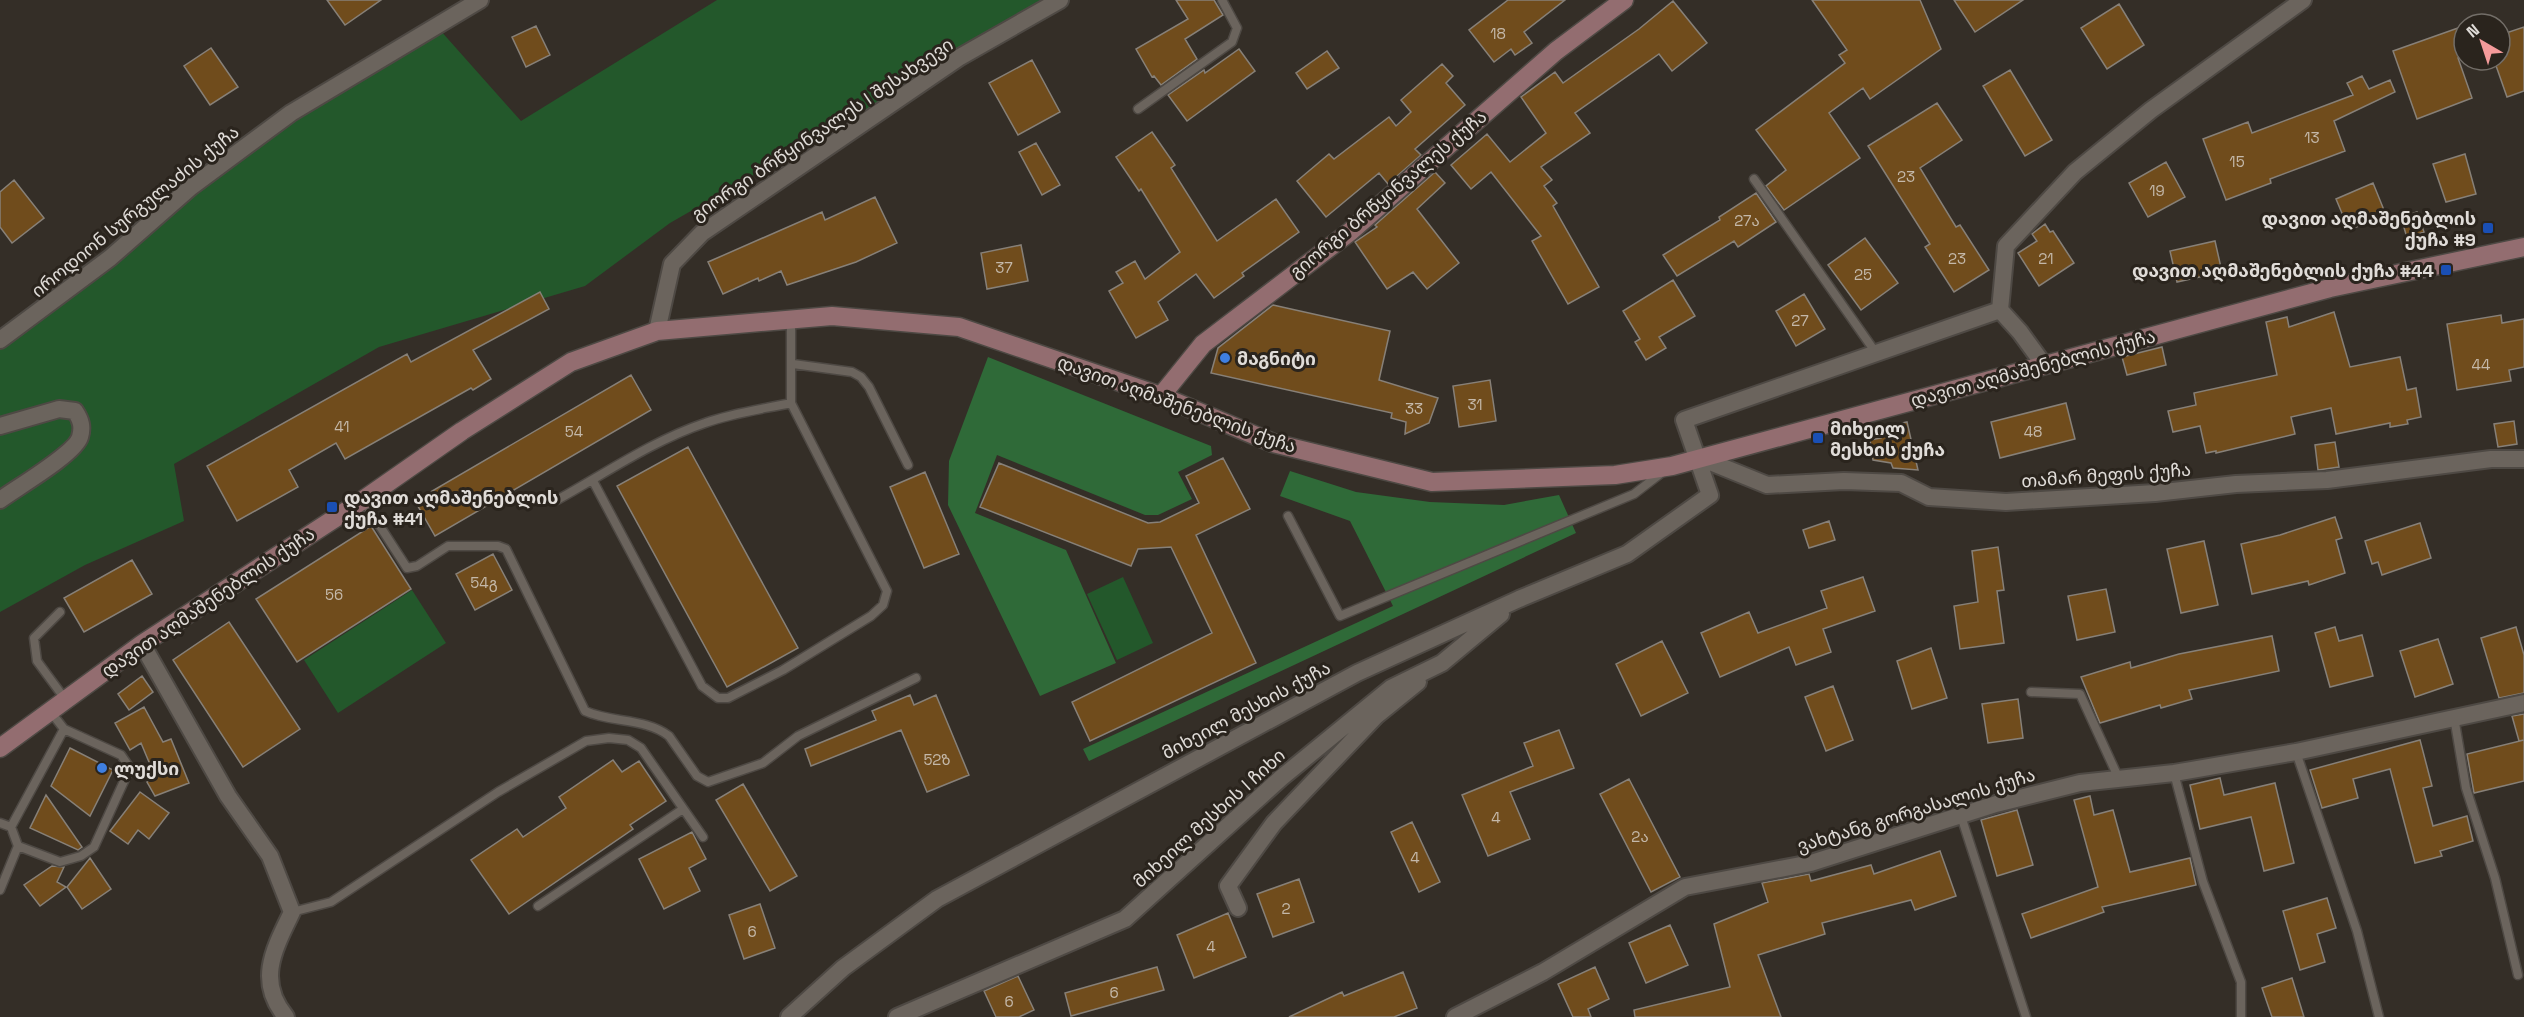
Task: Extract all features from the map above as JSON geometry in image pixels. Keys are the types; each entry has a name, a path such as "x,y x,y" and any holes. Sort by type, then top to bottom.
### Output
{"street":[{"name":"იროდიონ სურგულაძის ქუჩა","path":"0,340 60,298 110,258 191,187 291,113 480,0"},
{"name":"გიორგი ბრწყინვალეს I შესახვევი","path":"657,331 672,264 702,233 960,57 1060,0"},
{"name":"გიორგი ბრწყინვალეს ქუჩა","path":"1161,396 1203,344 1351,231 1556,51 1624,0"},
{"path":"2044,365 2020,332 2000,310 2007,246 2075,172 2151,110 2303,0"},
{"name":"დავით აღმაშენებლის ქუჩა","path":"0,748 142,644 363,500 462,431 571,362 657,331 832,316 959,327 1161,396 1273,443 1432,482 1615,475 1672,466 1698,457 1784,436 2330,288 2524,247"},
{"path":"1698,457 1683,420 2000,310"},
{"path":"0,426 59,409 75,411 82,422 80,439 64,456 0,500"},
{"name":"თამარ მეფის ქუჩა","path":"1698,457 1767,485 1844,481 1901,483 1929,497 2006,502 2155,493 2236,484 2327,480 2491,459 2524,459"},
{"name":"მიხეილ მესხის ქუჩა","path":"789,1017 843,968 937,899 1357,673 1519,599 1627,554 1710,495 1698,457"},
{"name":"მიხეილ მესხის I ჩიხი","path":"897,1017 1125,920 1281,778 1391,688 1442,663 1519,599"},
{"path":"142,644 228,796 270,856 292,912 272,953 269,976 275,1004 286,1017"},
{"path":"1238,908 1228,886 1274,823 1376,716 1442,663"},
{"name":"ვახტანგ გორგასალის ქუჩა","path":"1463,1015 1543,972 1685,887 1811,863 1996,804 2080,783 2174,773 2296,752 2524,703"}],"lane":[{"path":"1138,109 1232,42 1237,28 1236,22 1222,0"},
{"path":"1754,179 1876,354"},
{"path":"593,481 702,686 709,693 728,698 783,670 872,616 883,605 887,591 791,403 792,321"},
{"path":"793,364 852,372 861,377 869,387 908,465"},
{"path":"557,500 593,481 627,458 706,422 791,403"},
{"path":"1288,516 1340,616 1634,494 1672,466"},
{"path":"363,500 408,568 417,566 448,546 498,546 506,549 585,711 601,718 653,726 662,731 697,776 708,782 763,764 798,736 916,678"},
{"path":"60,612 34,638 37,662 65,699"},
{"path":"2031,692 2080,694 2120,779"},
{"path":"18,846 60,862 81,856 94,846 130,768 121,755 64,729 50,711"},
{"path":"2454,717 2466,788 2494,878 2518,975"},
{"path":"0,891 18,846 11,827 64,729"},
{"path":"292,912 331,902 369,874 498,792 586,741 628,740 641,748 703,837"},
{"path":"2296,752 2357,931 2379,1017"},
{"path":"2174,773 2203,882 2241,982 2241,1017"},
{"path":"538,906 683,809"},
{"path":"1961,816 2026,1017"},
{"path":"0,823 11,827"}],"green space":[{"path":"717,0 1059,0 670,223 585,286 379,347 174,464 184,521 85,565 0,612 0,342 293,111 440,30 521,121"},
{"path":"988,357 1211,446 1212,455 1178,472 1192,499 1158,515 1145,515 997,455 975,513 1066,550 1116,663 1040,696 948,505 949,461"},
{"path":"1290,471 1356,492 1430,502 1504,505 1559,495 1576,533 1089,761 1083,749 1393,606 1350,521 1280,496"},
{"path":"1123,577 1153,643 1117,660 1087,594"},
{"path":"412,590 446,643 338,713 304,660"}],"building":[{"path":"327,0 381,0 345,25"},
{"path":"1176,0 1214,0 1223,15 1185,39 1197,59 1161,85 1154,76 1152,77 1136,49 1188,19"},
{"path":"1508,0 1565,0 1524,32 1532,43 1515,55 1511,49 1494,62 1469,30"},
{"path":"1812,0 1920,0 1941,49 1870,99 1863,88 1829,113 1860,158 1784,210 1766,186 1786,170 1756,130 1845,63 1839,55 1847,50"},
{"path":"1954,0 2023,0 1975,32"},
{"path":"1673,1 1707,43 1672,71 1659,54 1575,113 1590,133 1541,167 1552,180 1544,186 1557,203 1553,206 1599,287 1568,304 1532,241 1541,236 1491,172 1471,189 1451,165 1487,134 1510,162 1546,133 1521,97 1555,72 1563,83 1639,29"},
{"path":"2119,4 2144,45 2107,69 2081,28"},
{"path":"536,26 550,55 526,67 512,37"},
{"path":"2524,27 2524,91 2507,97 2498,72 2512,72 2512,31"},
{"path":"2452,30 2452,72 2463,72 2472,98 2417,119 2393,51"},
{"path":"211,48 238,87 210,105 184,66"},
{"path":"1239,49 1255,71 1187,121 1168,95"},
{"path":"1327,51 1339,68 1307,89 1296,73"},
{"path":"1032,60 1060,112 1018,135 989,83"},
{"path":"1442,64 1453,76 1446,83 1465,105 1415,149 1421,155 1388,184 1379,173 1326,217 1297,181 1329,154 1334,159 1389,117 1396,126 1411,112 1401,100"},
{"path":"2010,70 2052,140 2025,156 1983,86"},
{"path":"2362,76 2369,89 2390,80 2395,92 2334,121 2345,151 2270,179 2271,183 2226,200 2203,139 2248,122 2252,133 2353,95 2347,83"},
{"path":"1937,103 1962,140 1920,168 1956,227 1960,225 1989,270 1954,292 1925,247 1930,244 1868,146"},
{"path":"1152,132 1175,165 1171,168 1217,241 1276,199 1299,232 1242,273 1244,276 1214,298 1196,274 1158,302 1168,320 1136,338 1109,291 1123,283 1116,272 1135,261 1145,279 1180,252 1141,189 1139,191 1116,157"},
{"path":"1036,143 1060,185 1042,195 1019,152"},
{"path":"2465,154 2476,194 2446,202 2433,164"},
{"path":"2166,162 2185,197 2148,217 2129,183"},
{"path":"1435,172 1445,183 1417,209 1459,263 1427,289 1413,272 1387,289 1355,242 1377,227 1375,225"},
{"path":"14,180 44,218 12,243 0,227 0,192"},
{"path":"2373,183 2386,215 2349,230 2336,199"},
{"path":"1756,193 1776,222 1738,247 1734,241 1677,276 1663,255 1720,220 1719,217"},
{"path":"875,197 897,243 856,262 787,285 781,271 759,281 758,278 723,294 708,262 822,212 825,220"},
{"path":"2417,212 2424,232 2407,238 2401,217"},
{"path":"2045,224 2050,232 2053,231 2074,263 2039,286 2018,253 2037,241 2032,234"},
{"path":"1865,238 1898,283 1861,310 1828,265"},
{"path":"2215,241 2222,272 2177,282 2170,251"},
{"path":"1021,245 1028,281 987,289 981,253"},
{"path":"1673,280 1695,316 1659,337 1666,348 1646,360 1635,342 1640,339 1623,311"},
{"path":"540,292 549,309 473,350 491,379 345,459 336,443 289,470 298,487 237,521 207,466 407,354 411,362"},
{"path":"1804,294 1825,329 1796,346 1776,311"},
{"path":"1273,305 1390,331 1379,380 1438,398 1429,423 1405,434 1406,422 1391,418 1392,413 1211,373 1218,348"},
{"path":"2334,312 2350,367 2400,357 2407,390 2416,388 2421,417 2407,420 2408,424 2390,427 2390,423 2336,434 2331,408 2291,417 2295,434 2216,453 2216,451 2206,453 2200,426 2173,432 2168,411 2196,405 2194,393 2277,375 2266,322 2287,317 2289,327"},
{"path":"2501,315 2502,323 2524,319 2524,367 2509,370 2511,381 2457,390 2447,324"},
{"path":"2162,347 2166,365 2127,375 2122,357"},
{"path":"631,375 651,410 435,536 415,501"},
{"path":"1490,380 1496,421 1459,427 1453,386"},
{"path":"2066,403 2075,439 2000,458 1991,422"},
{"path":"2514,421 2517,444 2498,447 2494,424"},
{"path":"1907,422 1918,470 1893,468 1891,463 1873,460 1870,440 1881,438 1879,428"},
{"path":"2335,442 2339,467 2318,470 2315,445"},
{"path":"688,447 798,648 727,687 617,486"},
{"path":"1223,458 1250,509 1196,535 1256,663 1090,741 1072,702 1212,633 1171,547 1138,549 1131,566 980,507 999,463 1148,523 1160,522 1199,503 1186,476"},
{"path":"925,472 959,554 924,568 890,487"},
{"path":"2335,517 2342,538 2336,540 2345,573 2309,585 2308,581 2252,594 2241,544 2280,535"},
{"path":"1829,521 1835,540 1809,548 1803,530"},
{"path":"2420,523 2431,558 2382,575 2378,562 2372,564 2365,541"},
{"path":"371,526 411,589 297,662 256,599"},
{"path":"2204,541 2218,605 2181,613 2167,549"},
{"path":"1998,547 2004,590 1997,591 2004,643 1960,649 1954,606 1978,602 1972,551"},
{"path":"493,554 512,590 475,610 456,574"},
{"path":"132,560 152,594 84,632 64,598"},
{"path":"1863,577 1875,611 1823,629 1831,652 1796,665 1789,647 1720,677 1701,633 1749,612 1758,633 1827,608 1821,591"},
{"path":"2106,589 2115,632 2077,640 2068,596"},
{"path":"229,622 300,729 243,767 173,660"},
{"path":"2335,627 2339,641 2362,635 2373,676 2330,687 2315,633"},
{"path":"2516,627 2524,655 2524,693 2499,698 2481,638"},
{"path":"2272,636 2279,671 2189,690 2192,699 2161,708 2160,705 2100,723 2081,677 2130,662 2131,668 2179,654"},
{"path":"2438,639 2453,684 2415,697 2400,651"},
{"path":"1662,641 1688,693 1641,716 1616,664"},
{"path":"1931,648 1947,698 1912,709 1897,661"},
{"path":"142,676 153,692 129,710 118,694"},
{"path":"1833,686 1853,740 1826,751 1805,697"},
{"path":"910,695 914,705 936,695 969,775 927,792 901,730 811,766 805,749 876,720 872,711"},
{"path":"2018,699 2023,738 1988,743 1982,704"},
{"path":"144,707 163,742 171,739 189,783 155,796 147,782 154,774 141,743 130,750 115,723"},
{"path":"2524,714 2524,740 2519,741 2512,716"},
{"path":"1559,730 1574,768 1510,792 1530,839 1488,856 1462,795 1533,766 1524,743"},
{"path":"2420,740 2432,786 2423,788 2433,826 2467,816 2473,841 2440,851 2442,856 2415,863 2390,769 2353,779 2358,798 2322,808 2310,770"},
{"path":"2524,740 2524,781 2474,793 2467,754"},
{"path":"70,748 113,770 90,816 51,786"},
{"path":"613,760 622,772 639,761 666,801 630,825 633,829 509,914 471,860 517,829 523,837 566,808 559,797"},
{"path":"2220,778 2224,795 2275,783 2294,863 2264,871 2251,817 2200,829 2190,785"},
{"path":"1629,779 1680,877 1651,892 1600,794"},
{"path":"743,784 797,876 770,891 716,800"},
{"path":"140,792 169,813 149,839 138,830 128,844 110,831"},
{"path":"46,795 82,847 78,850 30,828"},
{"path":"2090,796 2094,815 2113,810 2130,872 2190,858 2196,885 2102,907 2104,912 2031,938 2022,914 2098,887 2074,800"},
{"path":"2017,810 2033,865 1997,876 1981,820"},
{"path":"1412,822 1440,882 1419,892 1391,832"},
{"path":"692,832 706,859 689,868 700,891 664,909 639,859"},
{"path":"1940,851 1956,896 1915,910 1911,900 1822,923 1825,934 1758,955 1781,1017 1635,1017 1634,1010 1730,987 1714,924 1768,902 1762,883 1809,874 1811,881 1871,865 1874,874"},
{"path":"90,858 111,889 82,909 67,887"},
{"path":"52,866 64,867 57,882 66,887 40,906 24,885"},
{"path":"1299,879 1314,922 1273,937 1257,894"},
{"path":"2327,898 2336,928 2317,934 2325,962 2300,970 2283,911"},
{"path":"760,904 775,948 744,959 729,915"},
{"path":"1228,913 1246,957 1194,978 1177,935"},
{"path":"1670,925 1688,965 1646,983 1629,943"},
{"path":"1157,967 1164,990 1071,1016 1065,993"},
{"path":"1595,967 1609,999 1588,1009 1591,1017 1573,1017 1558,984"},
{"path":"1403,972 1417,1008 1394,1017 1289,1017 1342,992 1344,996"},
{"path":"1018,976 1034,1010 1019,1017 996,1017 984,991"},
{"path":"2292,978 2304,1017 2272,1017 2262,988"}],"place":[{"name":"დავით აღმაშენებლის ქუჩა #9","path":"2488,228"},
{"name":"დავით აღმაშენებლის ქუჩა #44","path":"2446,270"},
{"name":"მაგნიტი","path":"1225,358"},
{"name":"მიხეილ მესხის ქუჩა","path":"1818,438"},
{"name":"დავით აღმაშენებლის ქუჩა #41","path":"332,507"},
{"name":"ლუქსი","path":"102,768"}]}
